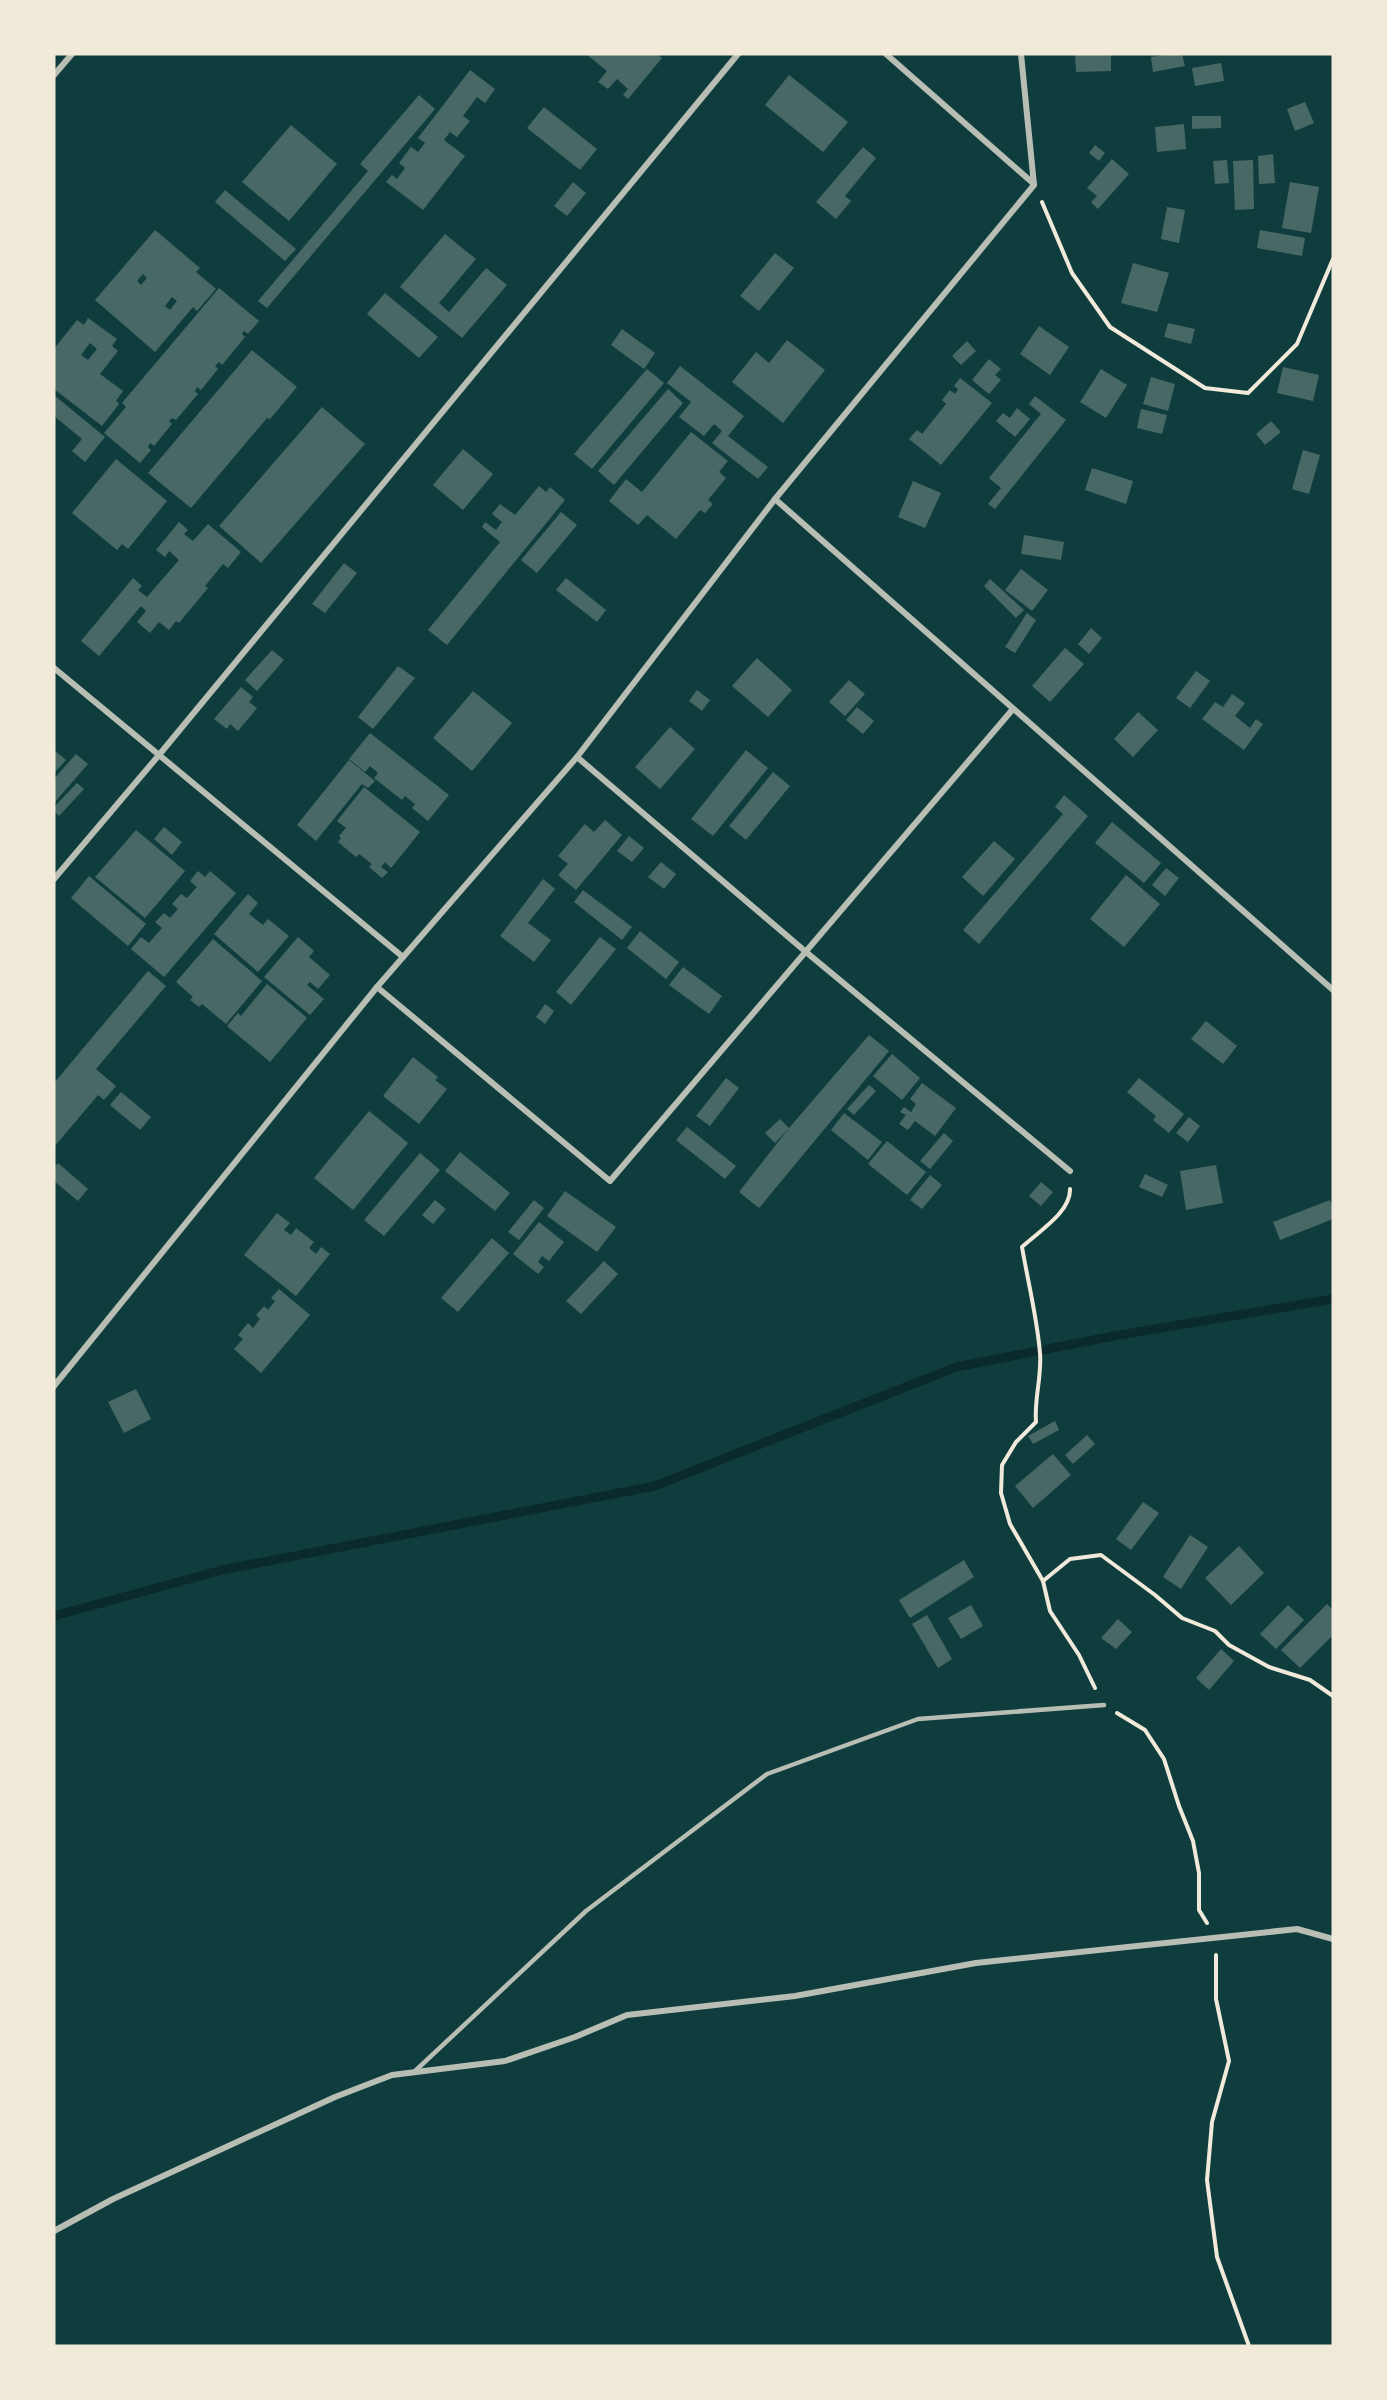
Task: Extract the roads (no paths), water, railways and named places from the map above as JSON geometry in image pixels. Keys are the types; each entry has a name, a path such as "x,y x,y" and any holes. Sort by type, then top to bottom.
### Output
{"street":[{"path":"54,75 72,54"},
{"path":"54,879 738,54"},
{"path":"886,54 1034,185"},
{"path":"54,1386 377,987 577,757 775,499 1034,185 1021,54"},
{"path":"775,499 1333,990"},
{"path":"54,668 403,957"},
{"path":"377,987 610,1181 1013,709"},
{"path":"577,757 806,952 1070,1171"},
{"path":"54,2231 113,2199 335,2097 392,2075 505,2061 575,2037 627,2014 795,1996 976,1963 1298,1929 1333,1939"}],"lane":[{"path":"414,2072 586,1911 766,1774 918,1719 1104,1705"}],"waterway":[{"path":"54,1616 222,1570 655,1486 956,1367 1114,1336 1333,1299"}]}
